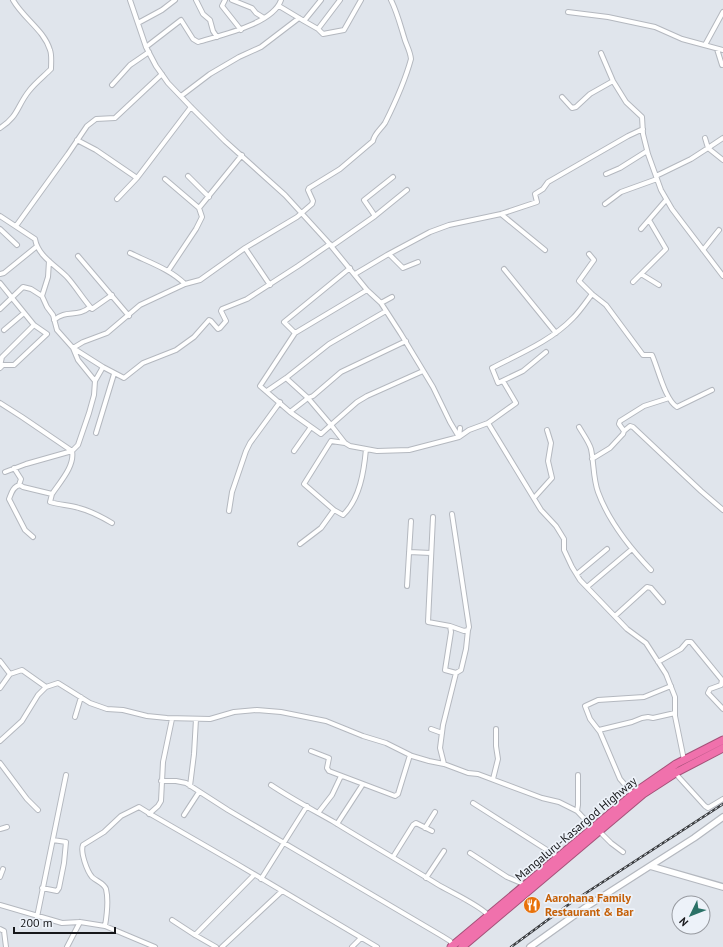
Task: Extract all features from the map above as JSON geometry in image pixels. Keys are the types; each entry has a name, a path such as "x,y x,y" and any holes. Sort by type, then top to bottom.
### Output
{"highway":[{"name":"Mangaluru-Kasargod Highway","path":"462,947 596,829 633,794 651,780 684,760 723,740"},
{"name":"Mangaluru-Kasargod Highway","path":"452,946 558,857 643,794 675,773 723,748"}],"street":[{"path":"0,128 10,122 20,108 30,89 51,69 51,51 43,36 18,9 13,0"},
{"path":"130,0 146,47 156,66 168,83 225,141 285,194 301,214 331,245 367,290 381,303 433,387 459,437"},
{"path":"138,23 162,10 175,0"},
{"path":"196,0 203,14 210,20 213,31 217,36"},
{"path":"225,0 222,6 241,30"},
{"path":"232,0 252,8 256,13 264,18"},
{"path":"274,0 299,18 318,29 323,34 344,30 361,0"},
{"path":"304,21 321,0"},
{"path":"318,29 340,0"},
{"path":"73,348 83,342 107,333 140,305 185,284 200,280 245,248 301,214 312,204 313,201 308,190 309,188 340,169 373,141 373,138 383,127 391,110 410,59 410,52 404,38 400,21 391,0"},
{"path":"146,47 181,20 193,39 198,42 241,30 264,18 280,3"},
{"path":"568,12 608,17 655,27 682,39 723,50"},
{"path":"705,45 723,12"},
{"path":"181,96 210,74 239,57 261,47 299,18"},
{"path":"717,48 722,65"},
{"path":"112,85 130,65 149,52"},
{"path":"601,53 613,82 626,102 642,117 647,151 666,200 723,276"},
{"path":"16,226 87,126 96,118 115,118 162,74"},
{"path":"562,97 572,108 576,107 590,94 613,82"},
{"path":"117,199 137,178 191,108"},
{"path":"355,274 430,232 449,225 501,214 537,202 535,194 543,189 548,182 643,129"},
{"path":"705,138 708,148 723,160"},
{"path":"605,204 621,192 657,177 691,160 723,138"},
{"path":"77,140 96,150 137,178"},
{"path":"606,174 620,168 647,151"},
{"path":"199,208 242,155"},
{"path":"188,176 209,197"},
{"path":"375,216 364,200 393,177"},
{"path":"165,179 199,208 202,217 196,230 168,271"},
{"path":"0,309 23,287 31,289 42,296 54,320 57,330 73,348 102,367 124,378 143,363 176,350 194,337 210,320 218,328 220,328 226,321 221,311 222,309 247,299 270,285 375,216 407,190"},
{"path":"641,229 666,200"},
{"path":"501,214 545,250"},
{"path":"0,216 35,239 36,247 67,277 90,307"},
{"path":"633,282 666,249 649,220"},
{"path":"0,229 17,245"},
{"path":"703,250 719,230"},
{"path":"0,274 4,273 36,247"},
{"path":"245,248 270,285"},
{"path":"130,253 168,271 185,284"},
{"path":"390,254 403,268 418,262"},
{"path":"589,254 594,260 579,281 606,305 643,355 652,355 669,398 674,404 677,407 712,390"},
{"path":"78,256 128,316"},
{"path":"42,296 48,277 49,261"},
{"path":"295,333 284,322 350,268"},
{"path":"504,269 556,333"},
{"path":"641,274 658,285"},
{"path":"0,283 34,325 47,334"},
{"path":"367,290 295,333 260,386 290,412 321,434 357,402 423,371"},
{"path":"546,352 523,371 504,381 498,382 492,368 556,333 573,318 592,294"},
{"path":"54,320 68,314 80,314 90,307 92,309 112,295"},
{"path":"381,303 392,297"},
{"path":"267,391 329,344 386,311"},
{"path":"4,330 24,313"},
{"path":"0,367 2,357 34,325"},
{"path":"0,367 3,365 14,365 47,334 57,330"},
{"path":"290,412 308,398 313,396 341,372 406,342"},
{"path":"73,348 78,360 95,381"},
{"path":"5,472 47,457 72,451 78,445 94,395 95,381 102,367"},
{"path":"96,433 114,374"},
{"path":"286,378 308,398 345,443 350,446 377,451 409,450 459,437 469,430 488,423 516,403 504,381"},
{"path":"624,431 619,424 620,421 644,406 669,398"},
{"path":"229,511 232,492 246,451 280,402"},
{"path":"0,403 22,416 72,451"},
{"path":"488,423 541,510 556,526 564,539 564,550 576,574 627,629 646,643 666,674 675,697 675,713 684,760"},
{"path":"592,459 610,448 630,426 633,427 723,510"},
{"path":"294,451 311,427"},
{"path":"459,437 460,428"},
{"path":"579,428 591,447 594,476 607,514 632,549 651,570"},
{"path":"534,498 552,476 548,461 551,443 546,430"},
{"path":"345,443 331,441 304,484 334,510 343,515 354,500 364,471 366,449"},
{"path":"72,451 73,455 66,473 52,494 50,502 62,506 78,507 112,523"},
{"path":"14,468 21,478 19,485 14,489 9,499 25,530 33,537"},
{"path":"19,485 52,494"},
{"path":"300,544 321,528 334,510"},
{"path":"444,764 440,748 442,725 456,673 460,670 466,649 469,627 452,514"},
{"path":"433,517 428,622 450,626 464,631 468,630"},
{"path":"407,586 411,521"},
{"path":"576,574 607,549"},
{"path":"587,587 632,549"},
{"path":"409,552 432,553"},
{"path":"615,616 647,587 651,588 663,602"},
{"path":"450,626 451,632 445,670 456,673"},
{"path":"658,662 681,649 687,642 691,642 722,680 722,685 710,689 708,692 723,709"},
{"path":"0,661 10,674"},
{"path":"0,688 10,674 22,670 46,687"},
{"path":"0,741 22,721 38,695 46,687 58,684 90,702 107,709 123,710 147,716 210,719 234,712 257,710 281,712 326,721 363,736 386,743 410,755 444,764 468,773 478,774 542,798 559,802 577,811 611,843 623,852"},
{"path":"633,794 620,779 599,730 590,720 585,706 598,700 644,696 671,686"},
{"path":"75,717 81,697"},
{"path":"599,730 646,717 653,718 675,713"},
{"path":"149,814 158,806 160,801 163,762 172,718"},
{"path":"190,786 196,719"},
{"path":"431,729 442,733"},
{"path":"493,779 498,759 496,730"},
{"path":"311,751 329,758 328,770 396,796 410,755"},
{"path":"0,763 27,799 38,810"},
{"path":"675,773 708,808 723,799"},
{"path":"577,811 578,775"},
{"path":"37,917 66,776"},
{"path":"318,813 332,794 341,776"},
{"path":"161,781 180,781 190,786 442,936 450,941 452,946"},
{"path":"337,824 363,784"},
{"path":"271,785 290,798 307,806 426,878 484,911 489,916"},
{"path":"184,815 199,792"},
{"path":"473,803 558,857"},
{"path":"260,879 307,806"},
{"path":"104,926 108,907 106,889 91,875 83,855 82,847 104,832 121,816 135,808 140,807 149,814 377,947"},
{"path":"425,828 435,812"},
{"path":"530,947 586,907 694,838 723,817"},
{"path":"393,857 413,825 416,823 432,831"},
{"path":"0,829 7,827"},
{"path":"42,888 57,891 62,876 66,842 53,840"},
{"path":"426,878 444,851"},
{"path":"470,853 507,877 526,885"},
{"path":"650,866 723,887"},
{"path":"0,877 3,869"},
{"path":"195,935 254,875"},
{"path":"222,947 282,891"},
{"path":"0,905 37,917 62,923 80,922 104,926 155,947"},
{"path":"172,920 216,947"},
{"path":"67,947 80,922"},
{"path":"0,929 5,933 6,947"},
{"path":"352,947 361,938"}],"railway":[{"path":"511,947 572,902 723,804"}],"place":[{"name":"Aarohana Family Restaurant & Bar","path":"532,905"}]}
